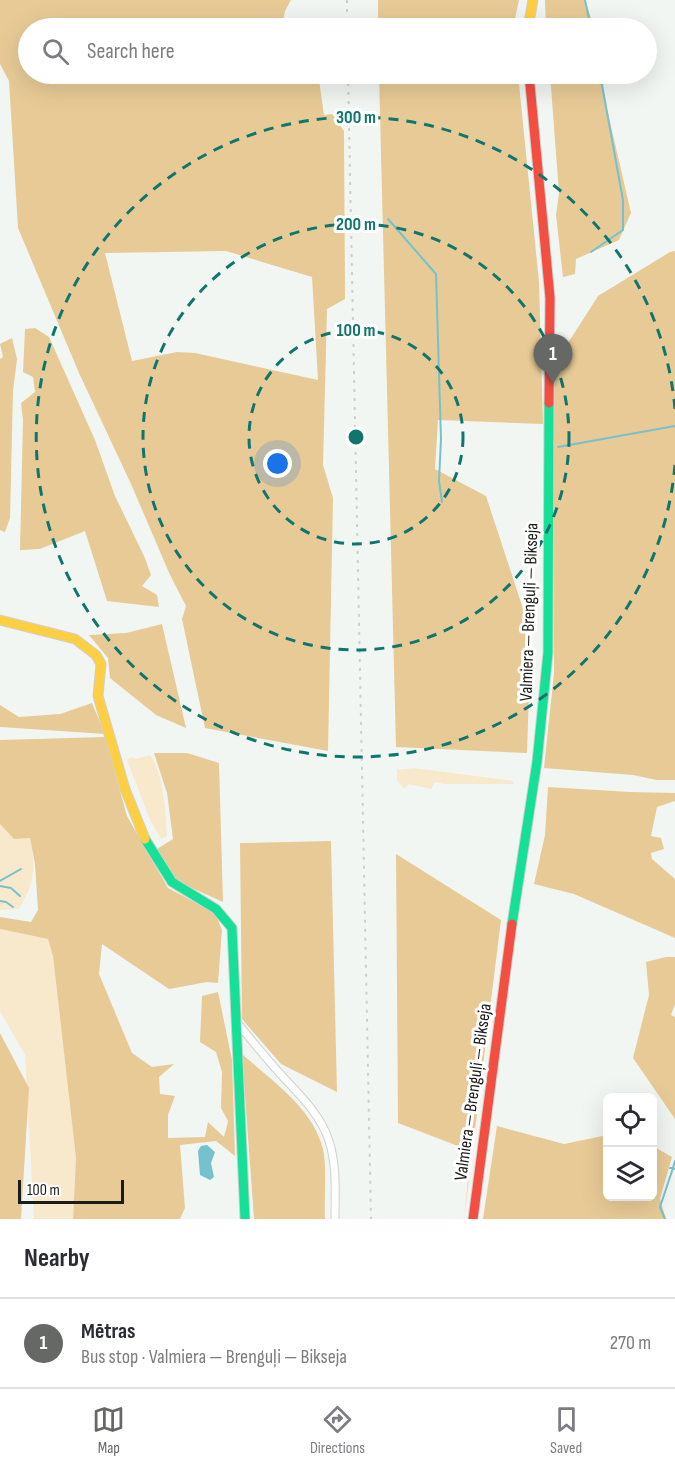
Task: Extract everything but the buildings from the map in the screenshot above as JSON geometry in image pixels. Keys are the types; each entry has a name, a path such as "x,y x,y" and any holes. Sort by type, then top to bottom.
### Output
{"main road":[{"path":"530,18 533,0"},
{"name":"Valmiera — Brenguļi — Bikseja","path":"473,1219 516,896 537,762 548,653 550,297 530,84"},
{"path":"0,620 53,630 69,636 88,645 99,659 102,666 98,696 128,800 148,844 168,878 178,887 215,908 232,928 245,1219"}],"street":[{"path":"237,1022 311,1107 330,1142 334,1173 335,1219"}],"shaded area":[{"path":"0,0 291,0 284,18 18,18 18,84 320,84 324,115 332,114 344,131 345,299 327,309 323,465 333,498 328,751 205,728 182,619 186,606 79,373 18,228 9,81 0,64","holes":["226,251 312,277 318,380 195,353 177,352 132,361 105,253"]},
{"path":"378,0 519,0 515,18 378,18"},
{"path":"545,0 585,0 591,18 546,18"},
{"path":"379,84 519,84 539,282 543,424 438,420 435,469 486,496 531,633 527,753 396,747"},
{"path":"551,84 601,84 631,213 619,240 576,259 575,274 563,277 556,215 559,193"},
{"path":"675,251 675,780 544,768 554,673 554,365 598,296"},
{"path":"35,328 49,337 95,440 115,496 151,575 142,586 157,595 159,607 107,601 85,531 40,549 20,550 23,420 21,403 35,392 33,377 23,372 25,329"},
{"path":"12,338 17,359 13,391 10,518 5,532 0,530 0,359 3,357 0,344"},
{"path":"162,624 186,728 156,715 110,678 108,658 89,635 126,633"},
{"path":"92,703 105,734 0,727 0,705 19,717 60,714"},
{"path":"105,737 127,816 168,888 215,913 222,930 218,983 207,982 169,989 102,944 99,974 132,1053 152,1067 174,1064 159,1077 160,1094 175,1096 168,1115 168,1138 205,1137 208,1122 224,1137 228,1121 221,1108 222,1072 216,1052 200,1042 202,996 218,992 232,1060 235,1156 216,1141 180,1145 185,1208 180,1219 73,1219 76,1158 53,956 48,939 0,929 0,917 31,922 38,910 35,864 30,838 14,839 0,824 0,740"},
{"path":"154,753 187,753 219,763 223,902 172,879 157,849 173,839 167,793"},
{"path":"150,755 159,773 163,794 167,836 161,839 150,820 127,760 131,757 136,759"},
{"path":"414,768 513,781 514,784 435,782 431,789 409,784 404,789 397,780 397,770"},
{"path":"548,787 675,793 675,801 657,807 651,836 661,838 664,849 651,853 652,859 675,879 675,938 574,894 534,884 545,835"},
{"path":"0,824 14,839 30,838 33,875 19,909 0,910"},
{"path":"331,841 337,1092 281,1064 242,1019 240,843"},
{"path":"396,854 501,920 464,1219 471,1151 398,1123"},
{"path":"0,929 48,939 53,956 76,1158 73,1219 34,1219 25,1055 0,1011"},
{"path":"675,957 675,1004 671,1015 675,1017 675,1119 633,1058 649,995 646,962"},
{"path":"0,1033 29,1088 21,1219 0,1219"},
{"path":"242,1054 290,1096 318,1134 324,1156 325,1219 254,1219"},
{"path":"497,1126 564,1144 603,1136 603,1201 657,1201 657,1148 672,1157 660,1199 666,1219 483,1219"}],"water":[{"path":"207,1145 215,1152 211,1163 214,1177 210,1180 200,1175 198,1151 201,1146"}],"waterway":[{"path":"585,0 589,18"},
{"path":"591,252 623,230 623,200 602,84"},
{"path":"388,219 436,274 441,439 439,481 442,502"},
{"path":"558,447 675,426"},
{"path":"0,881 21,869"},
{"path":"0,886 11,888 20,896"},
{"path":"0,901 13,907"},
{"path":"670,1168 673,1168 675,1161"},
{"path":"665,1219 660,1207 673,1168 675,1169"}],"railway":[{"path":"347,0 347,18"},
{"path":"348,84 371,1219"}],"traffic: fast":[{"path":"512,924 537,762 548,653 549,403"},
{"path":"145,839 172,882 216,909 232,928 245,1219"}],"traffic: slow":[{"path":"530,18 533,0"},
{"path":"0,620 75,639 96,655 101,664 98,696 125,789 145,839"}],"traffic: jam":[{"path":"530,84 550,298 549,403"},
{"path":"473,1219 512,924"}],"place":[{"name":"Mētras","path":"553,384"}]}
